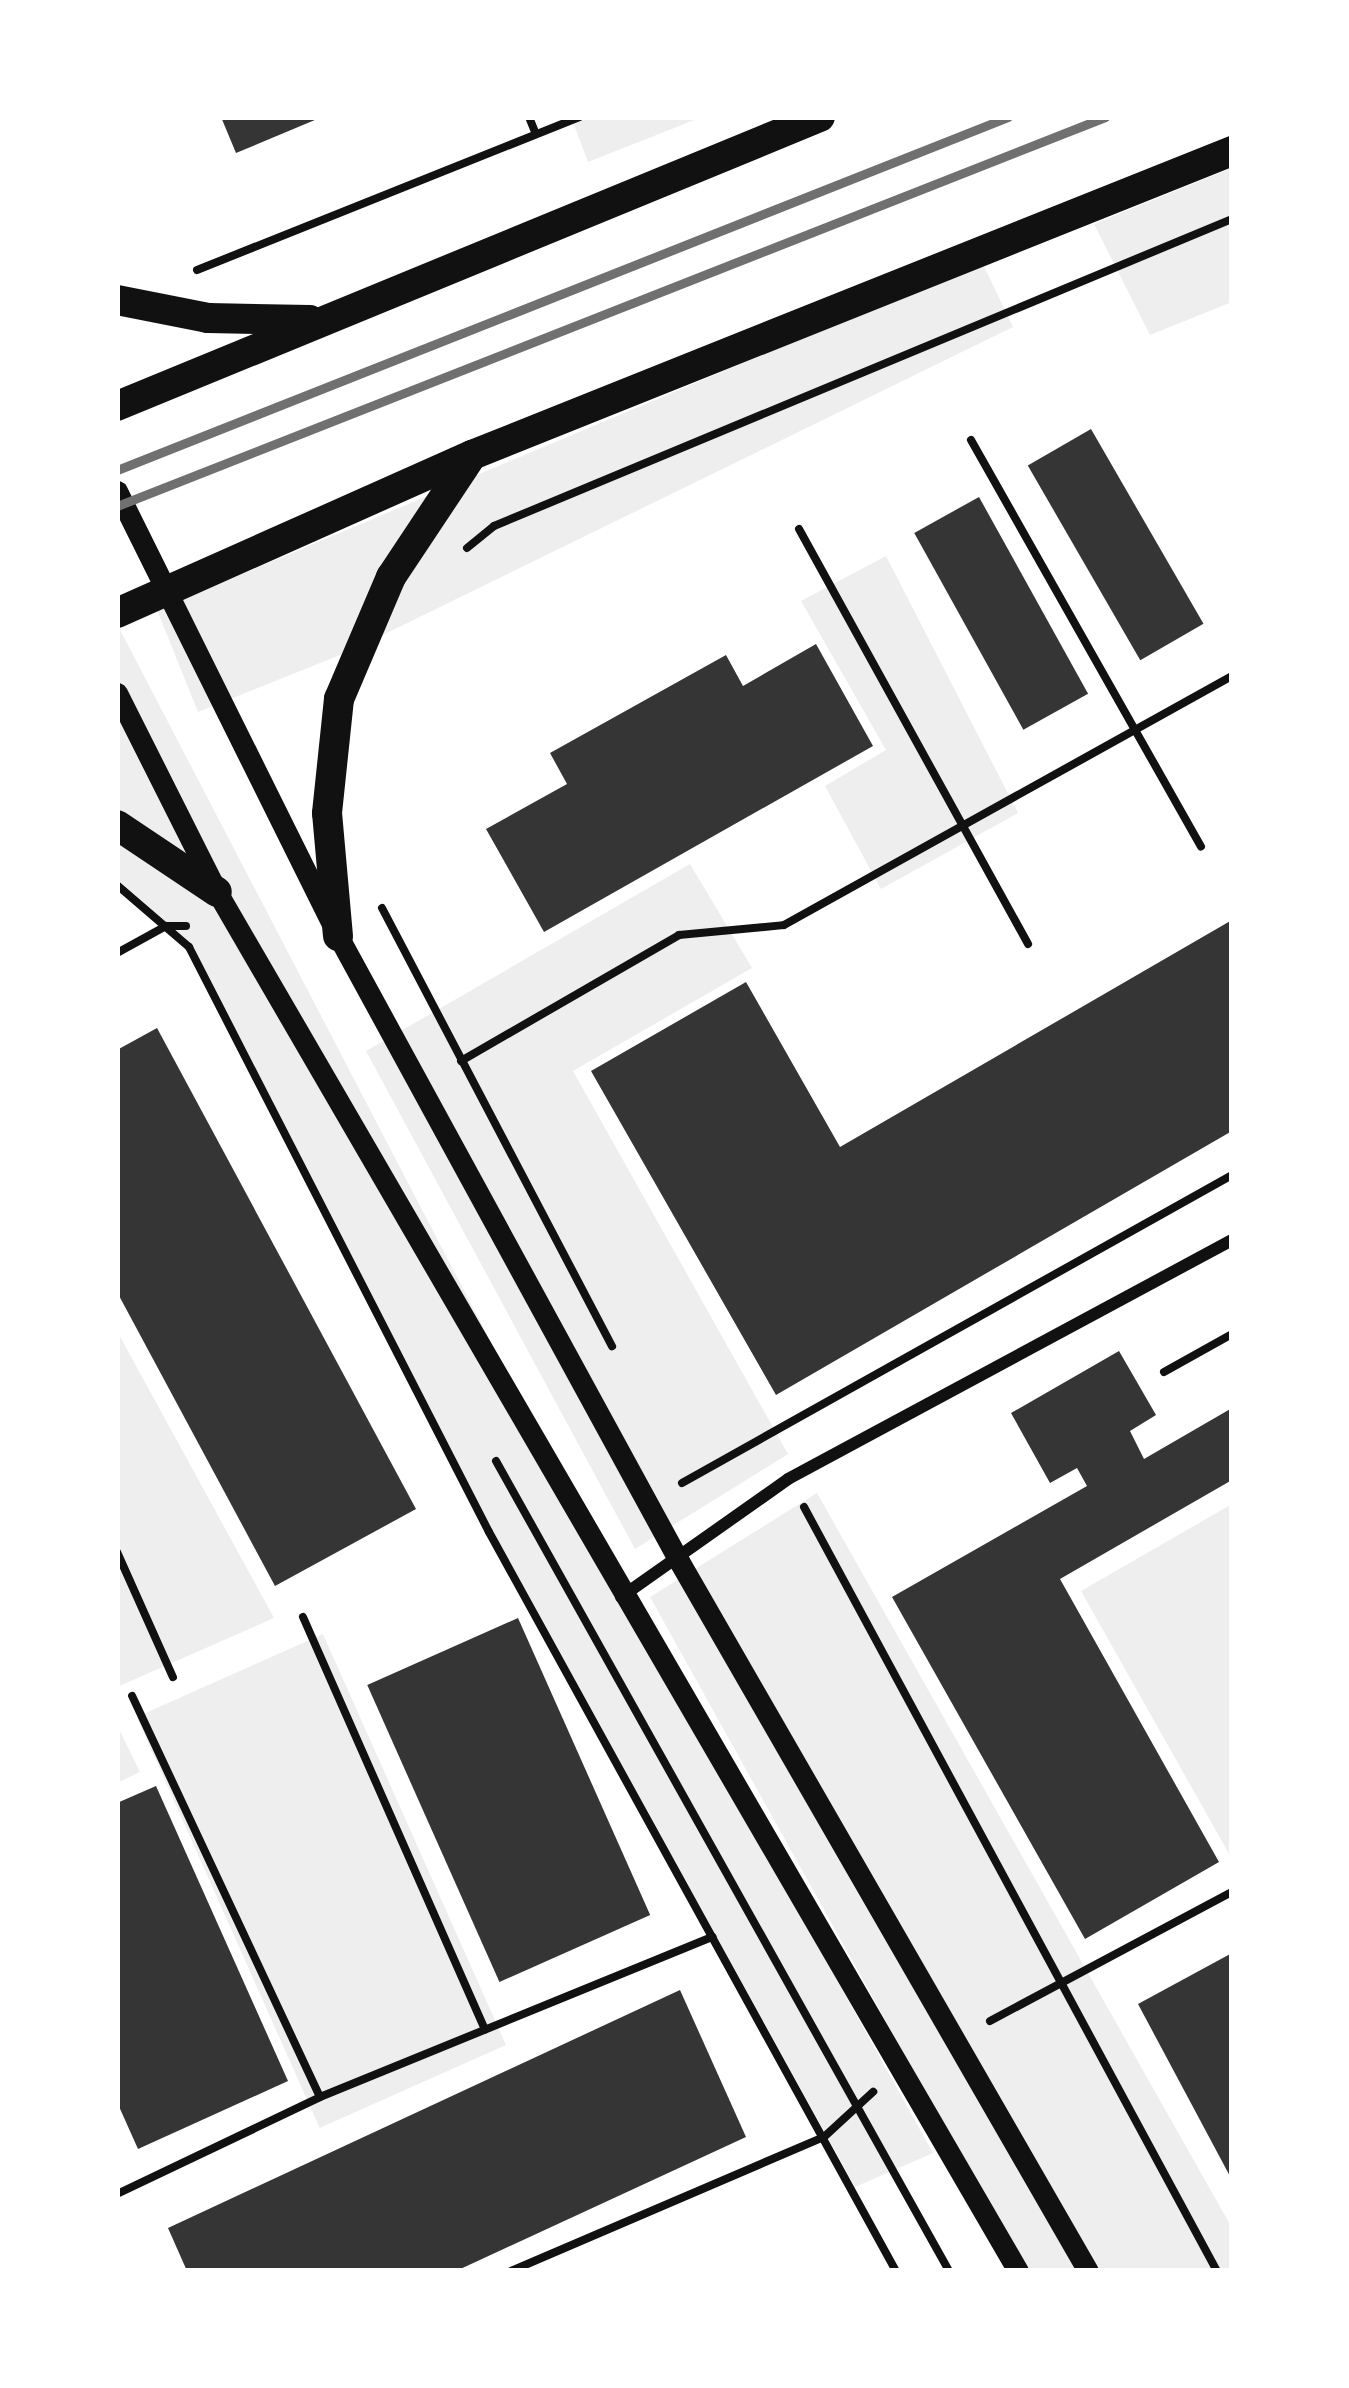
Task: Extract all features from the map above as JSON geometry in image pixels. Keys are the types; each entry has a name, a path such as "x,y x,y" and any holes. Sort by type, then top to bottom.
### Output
{"main road":[{"path":"117,406 820,117"},
{"path":"117,613 472,455 1232,151"},
{"path":"117,300 208,318 322,321"},
{"path":"338,936 327,813 339,699 392,577 472,455"},
{"path":"117,825 217,892"}],"street":[{"path":"117,491 338,936 679,1561 1088,2271"},
{"path":"117,693 217,892 620,1597 1018,2271"},
{"path":"620,1597 679,1561 788,1479 1232,1240"}],"path":[{"path":"529,117 536,134"},
{"path":"182,270 200,270 580,117"},
{"path":"464,550 494,526 1232,219"},
{"path":"971,440 1201,847"},
{"path":"799,529 1028,944"},
{"path":"461,1061 679,935 784,925 1232,676"},
{"path":"117,885 189,947 489,1532 896,2271"},
{"path":"374,885 395,945 617,1355"},
{"path":"117,953 166,926 212,925"},
{"path":"655,1517 684,1481 1232,1175"},
{"path":"1164,1372 1232,1334"},
{"path":"491,1452 854,2108 950,2271"},
{"path":"673,1460 714,1534"},
{"path":"788,1479 1064,1981 1216,2271"},
{"path":"117,1552 173,1677"},
{"path":"303,1617 485,2030"},
{"path":"132,1696 320,2097"},
{"path":"988,2022 1232,1892"},
{"path":"117,2194 320,2097 713,1937"},
{"path":"977,2002 1000,2041"},
{"path":"512,2271 824,2137 900,2068"}],"shaded area":[{"path":"571,117 702,117 588,162"},
{"path":"1232,168 1232,302 1150,335 1094,224"},
{"path":"982,262 1013,327 350,651 198,712 157,610"},
{"path":"886,556 1018,813 881,889 825,786 886,750 801,601"},
{"path":"117,624 619,1588 933,2153 855,2187 494,1533 192,944 117,879"},
{"path":"690,864 752,968 573,1071 788,1454 635,1549 366,1051"},
{"path":"117,1331 274,1618 117,1687"},
{"path":"817,1493 1232,2228 1232,2271 1025,2271 650,1597"},
{"path":"1232,1504 1232,1859 1081,1591"},
{"path":"323,1634 506,2045 320,2128 137,1717"},
{"path":"117,1725 140,1772 117,1783"}],"building":[{"path":"221,117 322,117 236,153"},
{"path":"1091,429 1204,624 1140,660 1028,466"},
{"path":"979,497 1088,694 1023,730 914,533"},
{"path":"816,644 873,746 544,932 486,829 567,784 550,753 726,655 743,686"},
{"path":"1232,920 1232,1131 776,1395 591,1071 746,982 840,1147"},
{"path":"157,1028 416,1509 275,1586 117,1292 117,1050"},
{"path":"1119,1351 1156,1415 1130,1431 1144,1459 1232,1408 1232,1480 1060,1579 1219,1862 1085,1939 892,1597 1087,1486 1077,1468 1050,1483 1011,1413"},
{"path":"518,1618 650,1915 499,1982 367,1685"},
{"path":"156,1786 288,2081 138,2149 117,2102 117,1803"},
{"path":"1232,1953 1232,2180 1138,2004"},
{"path":"680,1990 746,2137 456,2271 187,2271 168,2228"}],"railway":[{"path":"117,470 1008,117"},
{"path":"117,506 1105,117"}]}
